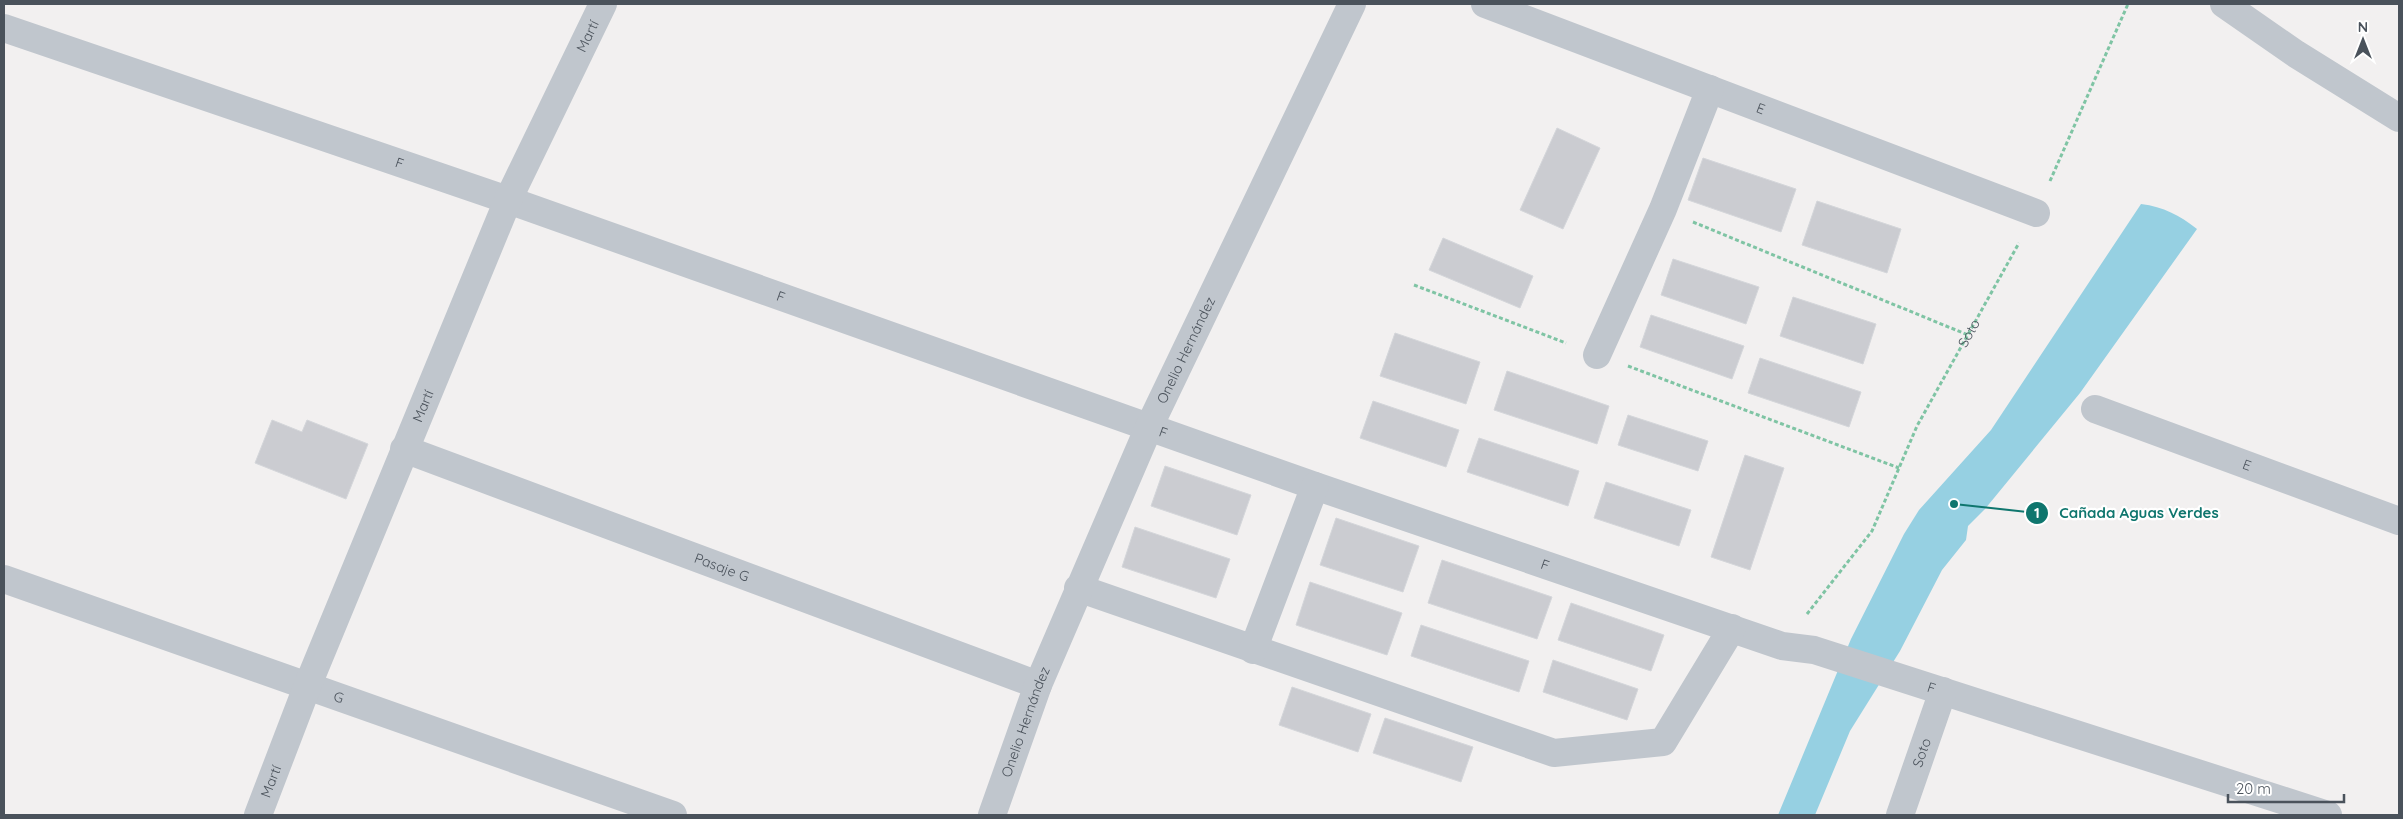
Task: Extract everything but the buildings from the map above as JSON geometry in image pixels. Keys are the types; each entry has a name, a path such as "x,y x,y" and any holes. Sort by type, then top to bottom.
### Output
{"street":[{"name":"Martí","path":"258,815 307,687 508,200 603,4"},
{"name":"Onelio Hernández","path":"992,815 1038,685 1078,588 1149,427 1352,4"},
{"name":"E","path":"1485,4 2036,213"},
{"path":"2226,5 2296,54 2399,118"},
{"name":"F","path":"4,28 508,200 1315,486 1782,646 1814,650 2328,815"},
{"path":"1597,355 1663,209 1710,89"},
{"name":"E","path":"2094,409 2399,521"},
{"name":"Pasaje G","path":"404,449 1038,685"},
{"path":"1253,650 1315,486"},
{"name":"G","path":"4,579 659,813"},
{"path":"1078,588 1554,753 1663,742 1732,628"},
{"name":"Soto","path":"1900,815 1943,690"}],"path":[{"name":"Soto","path":"1782,646 1872,531 1917,426 2036,213 2128,4"},
{"path":"1663,209 1968,335"},
{"path":"1414,285 1899,468"}],"water":[{"path":"2141,204 2171,212 2197,229 2080,393 1985,509 1968,526 1966,540 1942,570 1900,651 1850,731 1815,815 1778,815 1851,639 1904,534 1919,510 1991,430"}],"place":[{"name":"Cañada Aguas Verdes","path":"1954,504"}]}
